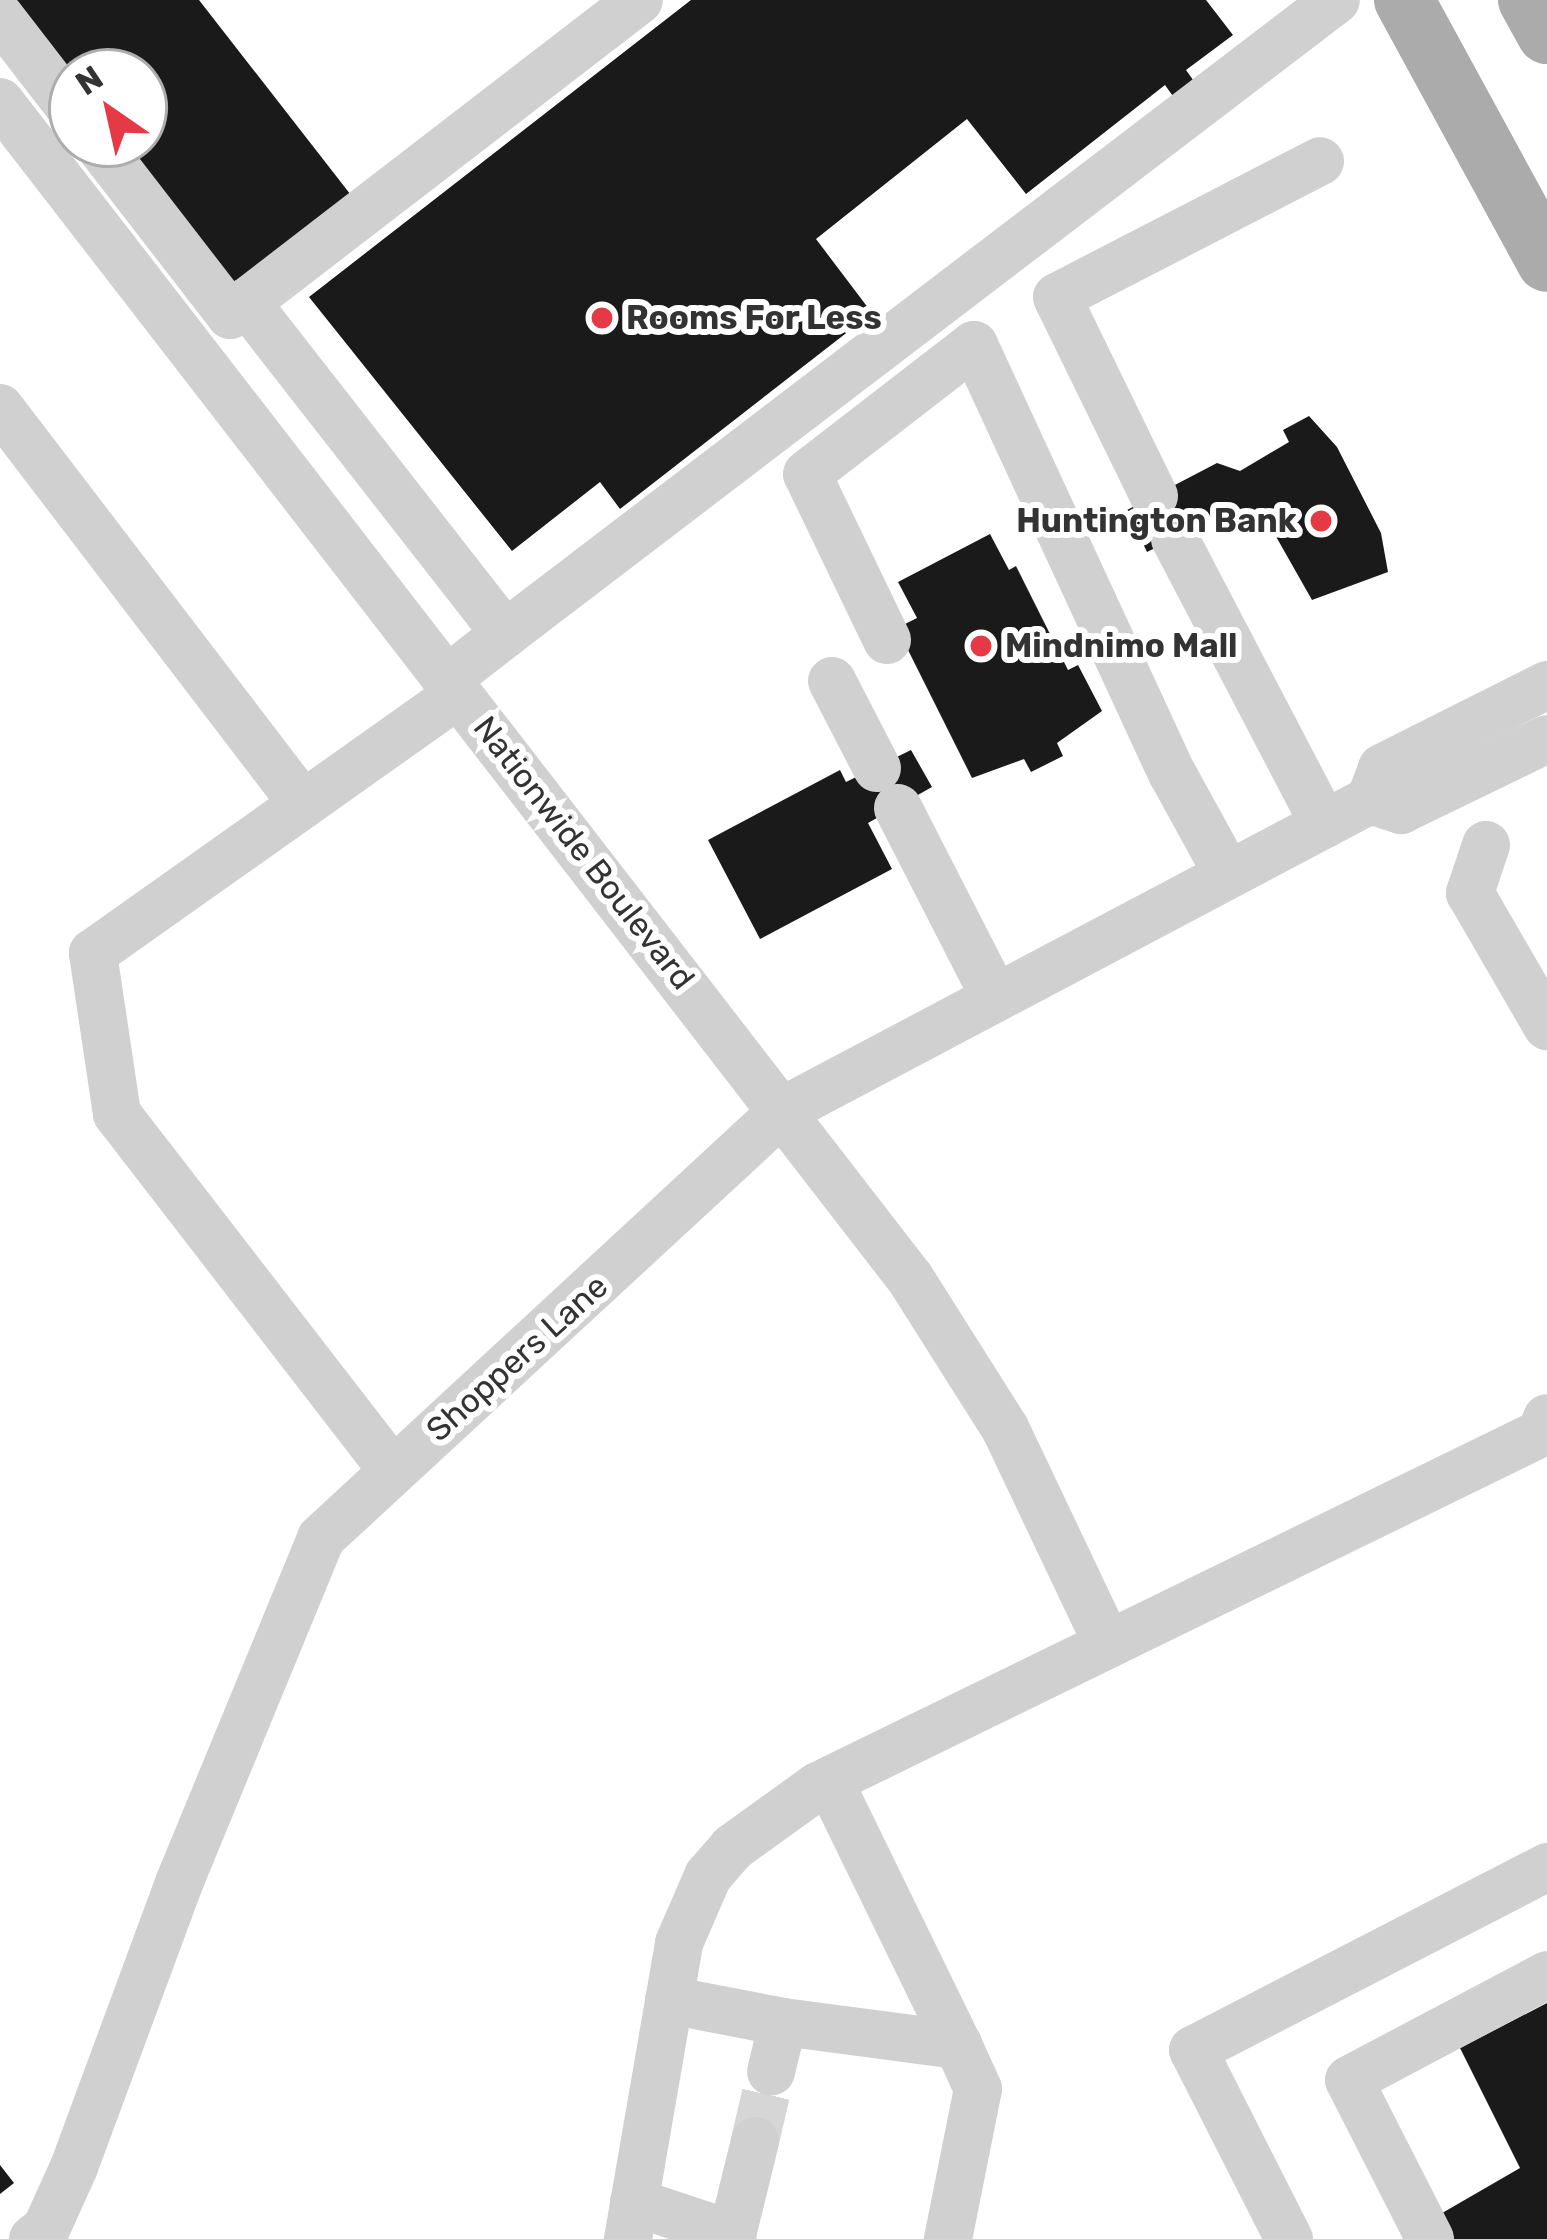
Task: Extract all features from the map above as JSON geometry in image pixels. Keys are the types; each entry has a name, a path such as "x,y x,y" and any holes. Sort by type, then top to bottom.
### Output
{"main road":[{"path":"1404,0 1547,262"},
{"path":"1528,0 1547,34"}],"lane":[{"path":"117,168 230,314 639,0"},
{"path":"393,1471 117,1114 92,953 303,805 452,688 505,634 1336,0"},
{"path":"0,17 48,79"},
{"name":"Nationwide Boulevard","path":"0,102 784,1110 970,1366 1107,1643"},
{"path":"1320,160 1057,297 1324,824"},
{"path":"246,302 505,634"},
{"path":"887,640 807,474 974,345 1172,773 1227,873"},
{"path":"0,408 303,805"},
{"path":"832,681 993,994"},
{"name":"Shoppers Lane","path":"33,2239 46,2229 74,2167 178,1882 321,1538 784,1110 993,994 1370,800 1382,768 1547,685"},
{"name":"Shoppers Lane","path":"1370,800 1402,810 1547,739"},
{"path":"1486,845 1470,893 1547,1026"},
{"path":"755,2141 732,2237 631,2220 679,1943 708,1876 763,1820 829,1781 1545,1429"},
{"path":"829,1781 979,2090 948,2239"},
{"path":"1289,2239 1192,2050 1547,1868"},
{"path":"1430,2239 1349,2080 1547,1975"},
{"path":"669,2000 783,2022 958,2045"},
{"path":"771,2072 783,2022"}],"building":[{"path":"10,0 199,0 354,199 232,290 138,168 168,168 168,48 51,48"},
{"path":"691,0 1206,0 1233,35 1186,70 1196,84 1175,99 1165,85 1026,194 967,119 816,239 872,313 620,509 600,482 512,551 309,297"},
{"path":"1309,416 1337,447 1381,533 1388,572 1312,600 1262,512 1241,523 1234,509 1147,552 1127,510 1217,463 1240,471 1289,442 1283,430"},
{"name":"Mindnimo Mall","path":"990,534 1009,570 1016,566 1068,670 1078,665 1102,711 1057,743 1063,756 1031,772 1024,759 972,778 897,628 917,618 898,582"},
{"path":"911,750 932,787 868,823 892,869 760,939 708,840 840,770 846,782"},
{"path":"1547,2003 1547,2239 1449,2239 1437,2216 1520,2168 1460,2048"},
{"path":"0,2165 14,2183 0,2194"}],"tunnel":[{"path":"755,2141 771,2072"}],"place":[{"name":"Rooms For Less","path":"602,318"},
{"name":"Huntington Bank","path":"1321,521"},
{"name":"Mindnimo Mall","path":"981,646"}]}
